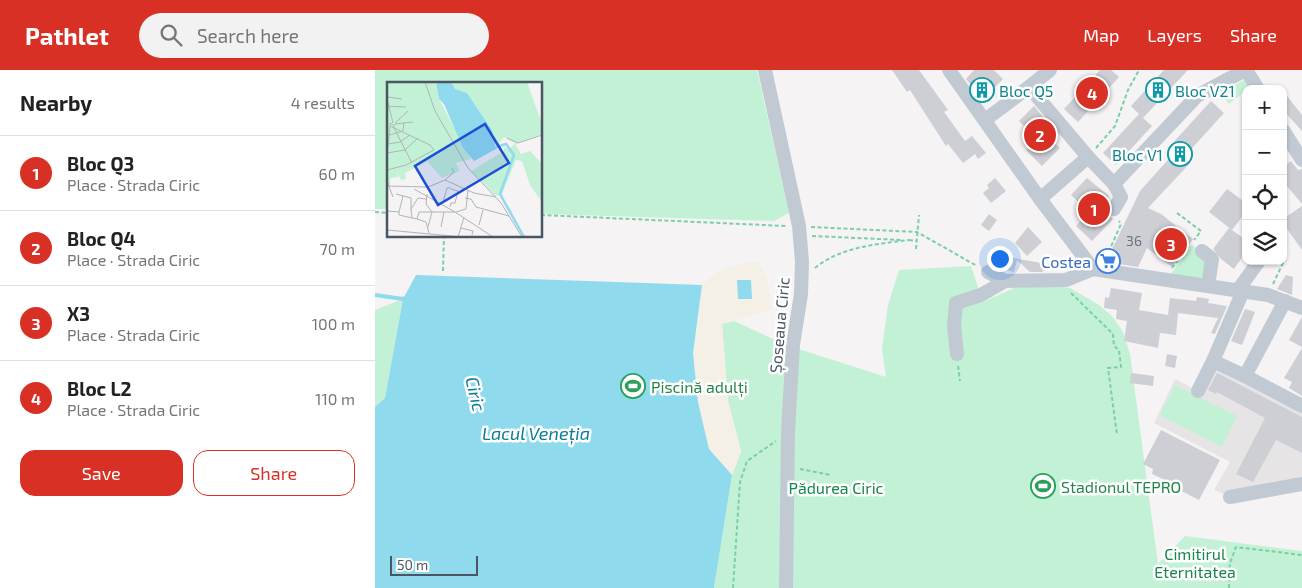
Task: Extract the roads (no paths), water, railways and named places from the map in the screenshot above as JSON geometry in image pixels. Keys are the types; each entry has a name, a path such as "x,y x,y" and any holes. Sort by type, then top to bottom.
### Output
{"street":[{"name":"Șoseaua Ciric","path":"765,70 795,231 801,282 793,345 788,432 786,588"},
{"path":"949,70 1040,199 1097,270"},
{"path":"985,120 1050,70"},
{"path":"1114,184 1197,96 1245,70 1255,85"},
{"path":"1029,87 1088,157 1114,184 1121,197 1114,209"},
{"path":"1287,136 1302,160"},
{"path":"1040,199 1088,157"},
{"path":"1202,251 1212,259 1208,286"},
{"path":"1198,391 1213,361 1241,290 1257,265"},
{"path":"988,272 1005,281 1066,280 1097,270 1268,295 1302,308"},
{"path":"957,354 954,325 956,302 981,295 1005,281"},
{"path":"1245,376 1285,301"},
{"path":"1213,361 1302,406"},
{"path":"1230,497 1302,484"}],"water":[{"name":"Lacul Veneția","path":"416,275 702,285 693,353 698,402 709,449 732,475 714,588 375,588 375,407 385,398 403,299"},
{"path":"737,280 751,280 752,299 738,299"}],"waterway":[{"name":"Ciric","path":"375,295 403,299 407,297"}],"place":[{"name":"Bloc Q5","path":"982,90"},
{"name":"Bloc V21","path":"1158,90"},
{"name":"Bloc L2","path":"1092,93"},
{"name":"Bloc Q4","path":"1040,135"},
{"name":"Bloc V1","path":"1180,154"},
{"name":"Bloc Q3","path":"1094,209"},
{"name":"X3","path":"1171,244"},
{"name":"Costea","path":"1108,261"},
{"name":"Piscină adulți","path":"633,386"},
{"name":"Stadionul TEPRO","path":"1043,486"}],"park label":[{"name":"Pădurea Ciric","path":"836,487"},
{"name":"Cimitirul Eternitatea","path":"1195,562"}]}
